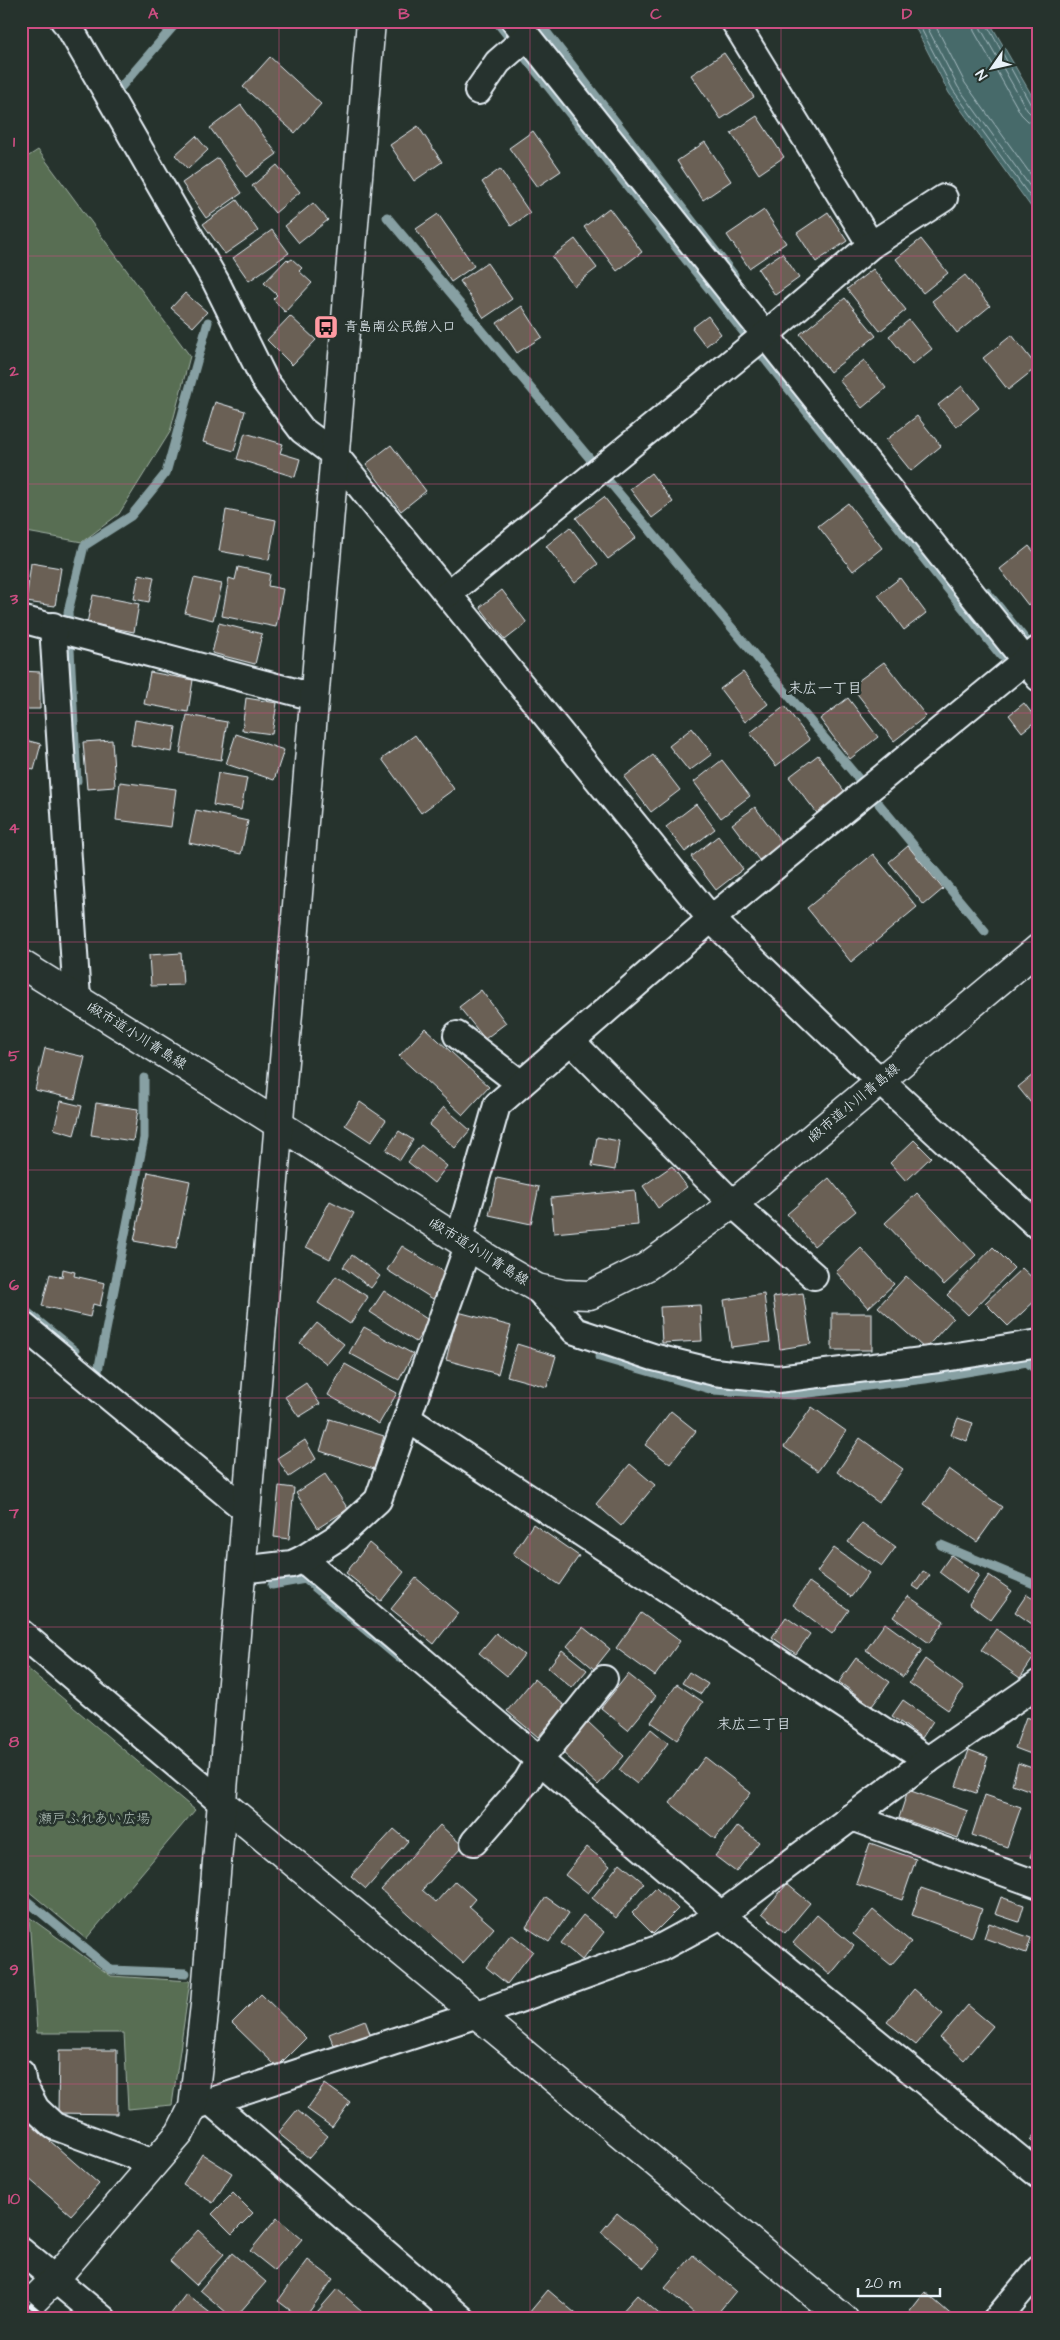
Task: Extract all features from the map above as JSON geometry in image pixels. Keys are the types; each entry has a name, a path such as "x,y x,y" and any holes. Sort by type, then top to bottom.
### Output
{"street":[{"path":"64,21 68,24 216,282 264,381 302,430 334,454 711,919 881,1081 1039,1227"},
{"path":"202,2104 205,2005 371,21"},
{"path":"734,21 871,245"},
{"path":"241,1570 292,1564 303,1559 338,1537 378,1500 408,1418 463,1242 497,1105 711,919 1034,663 769,330 521,29 478,91"},
{"path":"448,594 871,245 944,198"},
{"path":"21,619 314,697"},
{"path":"53,626 77,999"},
{"name":"1級市道小川青島線","path":"21,964 278,1124 508,1272 537,1288 563,1294 590,1295 646,1267 733,1204 1039,948"},
{"path":"458,1036 521,1084"},
{"path":"571,1041 733,1204 814,1276"},
{"path":"537,1288 576,1331 653,1357 714,1372 750,1376 778,1379 938,1359 1039,1343"},
{"path":"21,1324 246,1510"},
{"path":"408,1418 928,1760"},
{"path":"303,1559 535,1768 721,1915 1039,2175"},
{"path":"21,1633 475,2015 844,2319"},
{"path":"474,1842 535,1768 604,1679"},
{"path":"21,2313 55,2279 180,2133 202,2104 475,2015 660,1948 721,1915 928,1760 1039,1683"},
{"path":"851,1817 1039,1885"},
{"path":"21,2073 23,2085 36,2109 54,2126 154,2163"},
{"path":"202,2104 462,2319"},
{"path":"21,2251 104,2319"},
{"path":"997,2319 1039,2269"}],"green space":[{"path":"38,150 190,356 170,432 119,514 82,542 21,531 21,161"},
{"name":"瀬戸ふれあい広場","path":"21,1663 195,1810 86,1939 21,1885"},
{"path":"29,1917 111,1976 190,1981 172,2105 128,2109 124,2033 37,2033"}],"water":[{"path":"912,21 989,21 1039,108 1039,218 949,93"}],"building":[{"path":"650,21 672,21 657,31"},
{"path":"724,53 754,97 721,119 691,75"},
{"path":"270,57 321,104 295,133 243,87"},
{"path":"241,105 277,154 246,177 210,128"},
{"path":"757,116 784,157 759,174 731,133"},
{"path":"418,126 442,162 414,181 390,145"},
{"path":"533,131 561,171 537,187 509,148"},
{"path":"196,136 208,150 188,169 175,155"},
{"path":"705,142 731,181 703,200 677,161"},
{"path":"218,158 242,193 206,218 182,183"},
{"path":"277,165 300,192 275,213 252,186"},
{"path":"500,169 530,213 511,226 482,182"},
{"path":"237,200 258,231 225,254 203,224"},
{"path":"313,203 328,220 299,243 285,226"},
{"path":"609,208 642,252 617,271 584,227"},
{"path":"764,210 786,243 749,268 727,235"},
{"path":"828,212 847,241 816,262 797,233"},
{"path":"438,214 474,266 451,282 416,229"},
{"path":"272,230 289,253 249,281 233,258"},
{"path":"575,239 597,268 574,286 552,257"},
{"path":"921,239 948,273 923,293 896,259"},
{"path":"782,253 799,278 775,295 758,269"},
{"path":"287,259 289,261 292,259 302,268 299,271 312,283 285,312 273,299 277,295 264,283"},
{"path":"487,263 512,299 484,318 460,281"},
{"path":"873,269 906,310 880,331 847,289"},
{"path":"965,275 990,306 957,333 932,301"},
{"path":"185,293 207,312 193,327 171,308"},
{"path":"845,298 876,336 830,372 800,334"},
{"path":"522,306 542,337 517,353 497,323"},
{"path":"290,316 316,340 292,365 267,340"},
{"path":"708,316 721,334 706,346 692,328"},
{"path":"909,320 932,349 912,365 889,336"},
{"path":"1012,335 1037,367 1008,390 983,358"},
{"path":"864,360 886,388 862,408 839,380"},
{"path":"962,386 979,408 956,427 938,405"},
{"path":"215,402 245,411 234,451 203,442"},
{"path":"917,416 941,446 911,471 886,440"},
{"path":"245,433 283,444 280,453 300,459 295,477 237,459"},
{"path":"391,445 426,491 401,511 366,464"},
{"path":"651,473 673,502 652,518 630,489"},
{"path":"604,497 636,538 608,559 576,518"},
{"path":"848,503 882,548 853,571 818,526"},
{"path":"226,510 276,520 269,560 219,551"},
{"path":"570,527 598,564 575,583 546,546"},
{"path":"1029,546 1039,558 1039,596 1028,605 1000,569"},
{"path":"31,563 61,568 55,606 26,602"},
{"path":"238,567 270,574 268,586 283,589 276,627 222,616 229,578 235,580"},
{"path":"139,574 154,577 149,602 134,599"},
{"path":"194,578 222,584 213,620 185,613"},
{"path":"900,578 926,613 904,630 878,595"},
{"path":"502,590 527,623 505,640 480,607"},
{"path":"93,595 139,604 134,632 87,623"},
{"path":"219,623 262,634 255,664 212,653"},
{"path":"884,662 926,716 894,741 851,686"},
{"path":"21,671 40,672 40,709 21,709"},
{"path":"150,672 193,680 188,712 144,704"},
{"path":"743,672 768,704 745,722 720,689"},
{"path":"246,698 277,703 272,734 242,730"},
{"path":"848,698 878,737 850,759 820,719"},
{"path":"1024,703 1037,720 1022,732 1009,715"},
{"path":"785,706 810,740 776,766 750,733"},
{"path":"187,715 227,722 221,760 180,753"},
{"path":"135,720 176,727 172,752 131,745"},
{"path":"692,728 712,754 689,771 669,746"},
{"path":"236,734 284,750 274,780 226,764"},
{"path":"415,735 454,789 421,813 382,759"},
{"path":"21,739 41,744 34,770 21,767"},
{"path":"112,740 115,787 87,789 83,742"},
{"path":"653,755 680,790 651,812 624,777"},
{"path":"818,755 845,792 817,813 789,777"},
{"path":"722,760 750,796 721,818 694,782"},
{"path":"218,773 247,778 241,810 213,805"},
{"path":"120,782 176,789 171,827 116,820"},
{"path":"696,804 715,829 685,852 666,827"},
{"path":"755,807 782,843 759,860 732,824"},
{"path":"196,810 248,821 241,854 189,843"},
{"path":"718,836 743,869 716,890 691,857"},
{"path":"908,846 943,889 924,905 889,862"},
{"path":"873,854 917,907 851,962 807,908"},
{"path":"181,953 183,985 151,986 149,955"},
{"path":"481,990 506,1023 485,1039 459,1007"},
{"path":"425,1028 489,1087 463,1115 399,1056"},
{"path":"45,1048 85,1057 75,1099 35,1090"},
{"path":"1039,1070 1039,1113 1018,1087"},
{"path":"61,1101 82,1106 74,1135 54,1129"},
{"path":"360,1102 386,1120 371,1142 345,1125"},
{"path":"96,1103 138,1109 133,1141 91,1135"},
{"path":"444,1107 470,1130 455,1148 429,1125"},
{"path":"399,1131 413,1140 400,1160 386,1150"},
{"path":"597,1137 619,1141 615,1170 592,1166"},
{"path":"914,1140 931,1157 906,1181 890,1163"},
{"path":"421,1145 447,1166 434,1183 408,1162"},
{"path":"672,1166 687,1187 658,1208 643,1186"},
{"path":"148,1172 190,1181 176,1249 134,1241"},
{"path":"497,1178 539,1187 531,1224 489,1215"},
{"path":"829,1178 856,1211 814,1246 787,1214"},
{"path":"635,1190 638,1225 554,1233 551,1198"},
{"path":"917,1193 976,1255 944,1285 885,1223"},
{"path":"330,1201 354,1213 330,1259 306,1247"},
{"path":"402,1246 448,1274 433,1299 387,1270"},
{"path":"993,1247 1014,1268 968,1315 947,1295"},
{"path":"861,1248 894,1284 868,1308 836,1272"},
{"path":"352,1255 380,1276 371,1288 343,1267"},
{"path":"1022,1268 1039,1284 1039,1297 1008,1326 985,1303"},
{"path":"63,1269 75,1272 74,1276 105,1283 100,1306 93,1304 90,1317 42,1306 50,1274 62,1277"},
{"path":"336,1276 368,1297 350,1324 318,1303"},
{"path":"906,1276 953,1318 925,1349 878,1307"},
{"path":"384,1291 430,1321 416,1342 370,1312"},
{"path":"803,1293 811,1344 780,1349 773,1297"},
{"path":"764,1294 770,1342 731,1347 724,1300"},
{"path":"700,1305 702,1341 662,1343 660,1307"},
{"path":"458,1312 511,1326 498,1374 446,1360"},
{"path":"832,1313 872,1313 872,1350 832,1350"},
{"path":"317,1323 344,1344 327,1364 300,1343"},
{"path":"364,1327 413,1354 399,1380 349,1353"},
{"path":"517,1344 556,1356 547,1387 507,1376"},
{"path":"345,1364 397,1393 379,1424 328,1395"},
{"path":"306,1383 320,1404 299,1417 285,1397"},
{"path":"812,1407 846,1431 818,1471 784,1447"},
{"path":"671,1411 696,1431 670,1464 645,1445"},
{"path":"958,1418 973,1423 967,1441 951,1435"},
{"path":"330,1419 384,1436 374,1469 320,1451"},
{"path":"860,1438 903,1469 879,1503 837,1472"},
{"path":"305,1440 316,1459 289,1477 277,1458"},
{"path":"630,1464 655,1485 621,1526 596,1504"},
{"path":"949,1469 1002,1507 977,1542 924,1504"},
{"path":"325,1474 348,1509 318,1528 296,1493"},
{"path":"279,1486 294,1488 289,1539 274,1537"},
{"path":"862,1523 896,1547 882,1566 848,1542"},
{"path":"533,1524 579,1556 559,1585 513,1554"},
{"path":"369,1543 404,1572 381,1601 346,1573"},
{"path":"834,1548 869,1573 851,1597 817,1572"},
{"path":"951,1555 979,1575 967,1593 939,1572"},
{"path":"923,1571 930,1575 919,1590 913,1586"},
{"path":"989,1575 1012,1591 991,1620 969,1604"},
{"path":"416,1578 458,1613 434,1644 391,1609"},
{"path":"809,1582 849,1610 832,1634 793,1605"},
{"path":"1027,1594 1039,1602 1039,1629 1015,1612"},
{"path":"908,1596 944,1621 929,1643 893,1617"},
{"path":"641,1613 680,1641 655,1676 616,1648"},
{"path":"786,1617 810,1634 796,1654 772,1637"},
{"path":"885,1623 922,1650 903,1677 866,1650"},
{"path":"583,1627 610,1649 594,1669 567,1646"},
{"path":"996,1629 1034,1657 1020,1678 981,1650"},
{"path":"496,1633 524,1655 507,1676 479,1653"},
{"path":"562,1650 587,1670 572,1688 548,1668"},
{"path":"856,1658 890,1682 872,1706 839,1682"},
{"path":"925,1659 964,1688 948,1710 909,1683"},
{"path":"689,1672 708,1684 701,1694 682,1683"},
{"path":"628,1674 656,1696 628,1730 601,1708"},
{"path":"534,1679 565,1706 538,1737 507,1711"},
{"path":"677,1684 703,1702 677,1740 651,1722"},
{"path":"903,1700 933,1721 922,1738 892,1716"},
{"path":"1026,1717 1039,1721 1039,1757 1015,1748"},
{"path":"588,1722 624,1756 598,1785 561,1751"},
{"path":"651,1729 668,1743 637,1784 619,1770"},
{"path":"969,1750 988,1757 976,1793 956,1786"},
{"path":"705,1757 751,1793 715,1839 670,1803"},
{"path":"1018,1763 1038,1770 1031,1791 1012,1784"},
{"path":"908,1790 968,1811 958,1838 899,1818"},
{"path":"985,1795 1021,1807 1007,1847 972,1835"},
{"path":"440,1825 463,1846 422,1890 436,1902 455,1881 475,1899 469,1906 494,1928 463,1963 381,1890"},
{"path":"738,1826 759,1842 736,1872 715,1856"},
{"path":"394,1829 408,1841 366,1889 351,1876"},
{"path":"1039,1829 1039,1860 1030,1857"},
{"path":"870,1843 916,1859 902,1900 856,1884"},
{"path":"587,1847 610,1866 588,1893 565,1875"},
{"path":"620,1863 644,1883 616,1918 592,1898"},
{"path":"787,1884 810,1903 785,1933 762,1913"},
{"path":"656,1888 678,1909 653,1934 632,1913"},
{"path":"921,1888 982,1909 972,1937 912,1915"},
{"path":"546,1897 569,1913 549,1942 526,1927"},
{"path":"1001,1897 1024,1905 1019,1922 995,1914"},
{"path":"873,1910 911,1942 891,1965 853,1934"},
{"path":"583,1915 604,1932 582,1960 561,1943"},
{"path":"817,1915 854,1946 830,1975 793,1943"},
{"path":"989,1923 1031,1938 1026,1953 984,1938"},
{"path":"511,1934 533,1951 507,1984 486,1967"},
{"path":"914,1989 943,2014 916,2045 887,2022"},
{"path":"261,1994 306,2038 277,2067 232,2023"},
{"path":"968,2005 993,2026 964,2060 940,2038"},
{"path":"365,2020 370,2034 335,2048 329,2034"},
{"path":"59,2050 117,2050 117,2114 58,2113"},
{"path":"325,2084 350,2102 332,2127 307,2109"},
{"path":"297,2110 328,2136 309,2158 278,2133"},
{"path":"25,2119 99,2184 71,2215 21,2172 21,2124"},
{"path":"1039,2129 1039,2148 1030,2140"},
{"path":"202,2154 232,2173 213,2203 183,2184"},
{"path":"233,2193 253,2213 232,2234 212,2214"},
{"path":"617,2213 660,2249 644,2268 601,2232"},
{"path":"277,2218 302,2239 275,2271 250,2251"},
{"path":"198,2230 224,2254 196,2285 170,2261"},
{"path":"232,2253 266,2282 234,2319 200,2290"},
{"path":"693,2255 736,2291 713,2319 701,2319 665,2288"},
{"path":"308,2260 333,2279 304,2319 302,2319 278,2301"},
{"path":"337,2289 362,2311 355,2319 311,2319"},
{"path":"548,2290 582,2319 524,2319"},
{"path":"925,2292 956,2319 904,2319"},
{"path":"186,2294 218,2319 167,2319"},
{"path":"637,2295 665,2319 625,2319 620,2314"},
{"path":"368,2313 376,2319 363,2319"}],"waterway":[{"path":"121,87 178,21"},
{"path":"496,21 1001,656"},
{"path":"538,21 734,275"},
{"path":"387,217 858,778"},
{"path":"77,781 68,612 84,546 131,516 166,473 208,322"},
{"path":"987,592 1034,650"},
{"path":"879,804 985,931"},
{"path":"98,1371 144,1138 144,1078"},
{"path":"21,1307 75,1351"},
{"path":"599,1357 713,1390 793,1395 925,1379 1039,1360"},
{"path":"1027,1362 1039,1373"},
{"path":"941,1545 1039,1586"},
{"path":"272,1585 305,1579 399,1658"},
{"path":"21,1896 111,1970 186,1973"}],"railway":[{"path":"21,2297 47,2319"},
{"path":"21,2314 27,2319"}],"place":[{"name":"青島南公民館入口","path":"326,327"}],"district":[{"name":"末広一丁目","path":"825,688"},
{"name":"末広二丁目","path":"754,1724"}]}
